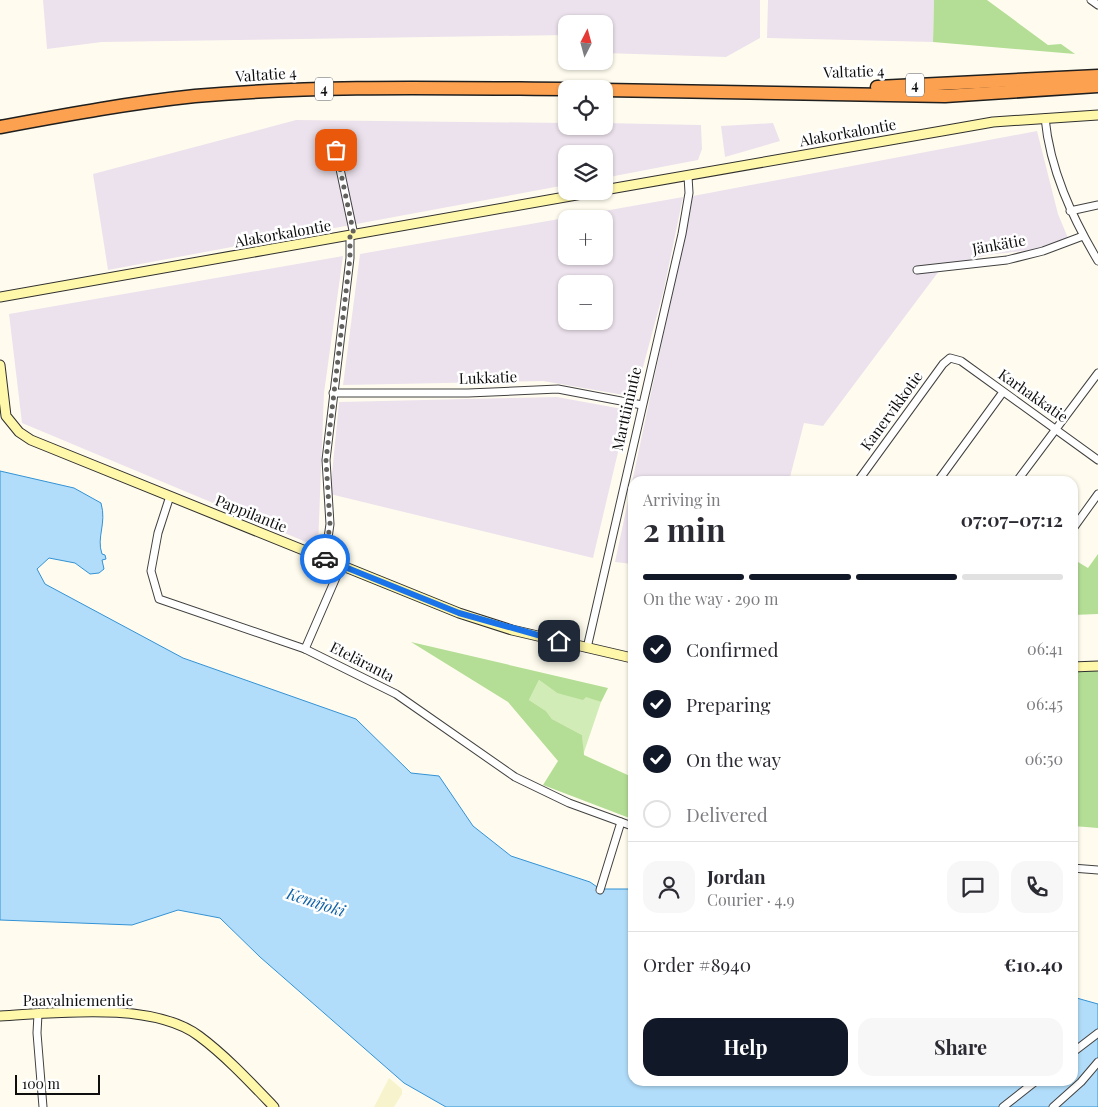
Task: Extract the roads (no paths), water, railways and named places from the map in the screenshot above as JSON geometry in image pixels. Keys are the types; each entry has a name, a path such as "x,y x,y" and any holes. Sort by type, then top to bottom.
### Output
{"highway":[{"name":"Valtatie 4","path":"732,93 1098,76"},
{"name":"Valtatie 4","path":"0,127 83,112 194,96 382,87 558,89"},
{"name":"Valtatie 4","path":"613,90 945,96 1094,87"}],"street":[{"path":"1091,0 1098,5"},
{"name":"Alakorkalontie","path":"613,188 958,128 1045,118 1098,115"},
{"path":"1045,118 1052,158 1070,211 1098,261"},
{"path":"325,559 330,524 326,460 352,235 336,150"},
{"name":"Marttiinintie","path":"587,648 682,234 689,193 688,176"},
{"name":"Alakorkalontie","path":"0,297 558,198"},
{"path":"1070,211 1098,205"},
{"name":"Jänkätie","path":"918,270 1006,260 1043,251 1083,236"},
{"name":"Karhakkatie","path":"950,358 960,361 1098,460"},
{"name":"Kanervikkotie","path":"862,476 943,364 950,358"},
{"name":"Pappilantie","path":"0,364 3,418 31,440 341,566 480,620 628,657"},
{"path":"1020,476 1098,373"},
{"name":"Lukkatie","path":"333,393 468,393 558,389 642,405"},
{"path":"942,476 1003,392"},
{"path":"1078,522 1098,494"},
{"name":"Eteläranta","path":"170,496 158,533 151,571 160,599 306,649 396,694 516,778 569,802 628,825"},
{"path":"306,649 341,566"},
{"path":"1078,666 1098,666"},
{"path":"600,890 621,822"},
{"path":"1078,868 1098,870"},
{"name":"Paavalniementie","path":"0,1016 133,1013 182,1027 198,1035 274,1107"},
{"path":"38,1014 37,1033 43,1107"},
{"path":"1078,1048 1098,1033"},
{"path":"1078,1085 1098,1062"},
{"path":"1003,1107 1030,1086"},
{"path":"1053,1107 1077,1086"}],"water":[{"name":"Kemijoki","path":"0,471 74,488 101,503 103,517 100,548 106,559 102,560 104,569 99,573 90,574 75,563 49,558 37,569 45,584 183,658 356,719 411,773 439,776 473,826 511,856 590,882 600,889 628,889 628,1086 1078,1086 1078,998 1098,1004 1098,1107 446,1107 404,1083 260,957 220,918 178,910 132,925 0,920"}]}
